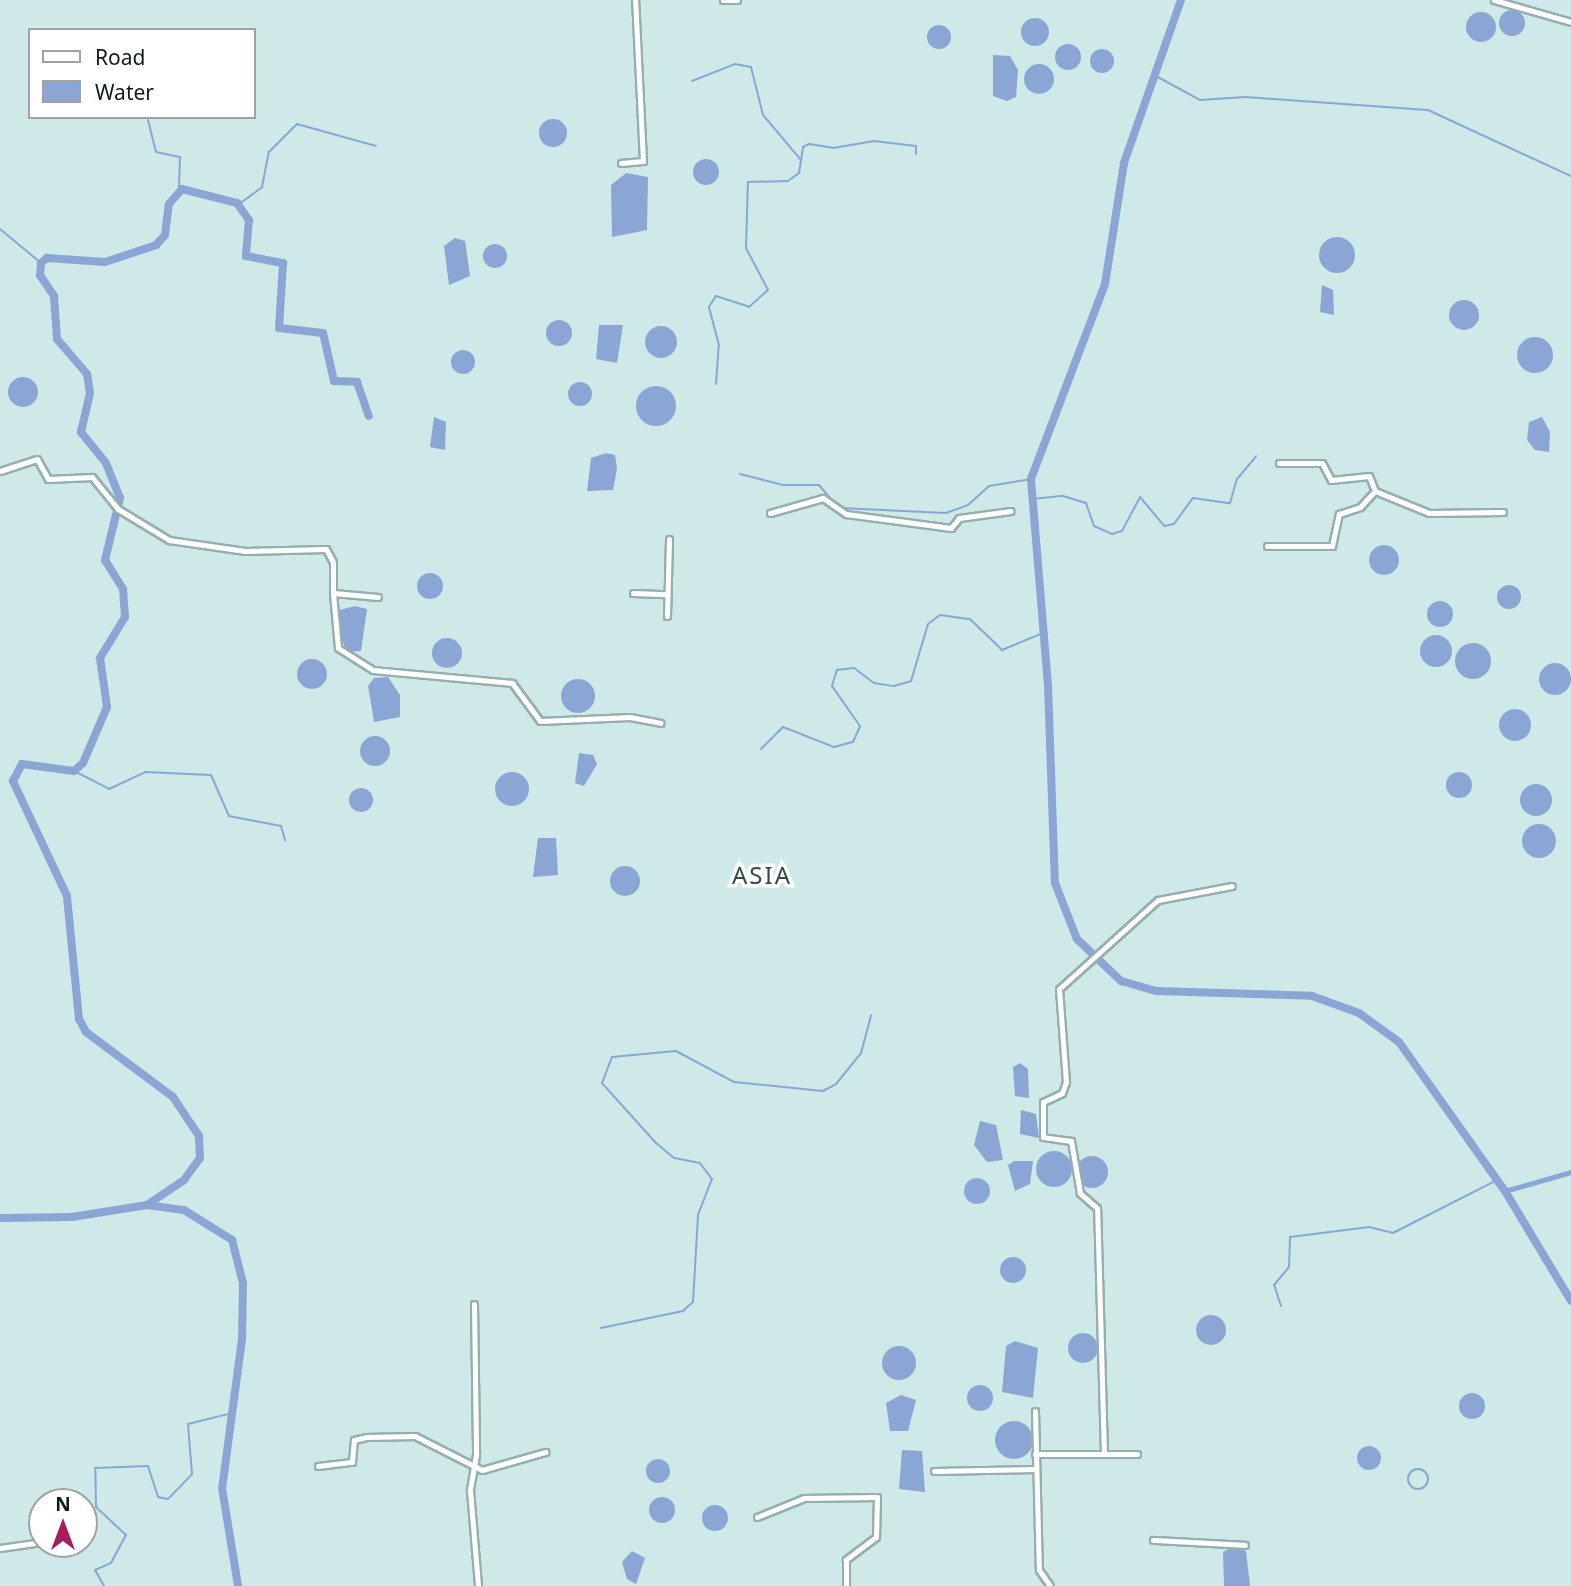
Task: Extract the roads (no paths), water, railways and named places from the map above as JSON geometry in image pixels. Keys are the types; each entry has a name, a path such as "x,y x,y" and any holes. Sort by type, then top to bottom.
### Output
{"street":[{"path":"621,163 643,161 635,0"},
{"path":"723,0 737,0"},
{"path":"1494,0 1571,22"},
{"path":"0,471 37,459 48,479 92,477 118,509 169,540 245,551 326,549 333,562 338,648 373,670 518,685 528,712 540,721 630,717 660,723"},
{"path":"1279,463 1322,463 1331,480 1369,476 1375,491"},
{"path":"1375,491 1394,494 1429,513 1503,512"},
{"path":"1267,546 1332,546 1339,514 1360,507 1375,491"},
{"path":"770,513 822,498 846,514 951,528 959,518 1011,511"},
{"path":"667,615 669,539"},
{"path":"333,593 378,597"},
{"path":"633,593 666,594"},
{"path":"1104,1454 1097,1208 1080,1193 1070,1141 1043,1138 1041,1108 1062,1093 1066,1082 1059,989 1082,965 1158,900 1232,886"},
{"path":"474,1304 473,1468 478,1586"},
{"path":"1035,1411 1039,1570 1050,1586"},
{"path":"318,1466 352,1462 357,1438 410,1436 473,1468 495,1469 545,1452"},
{"path":"1035,1454 1137,1454"},
{"path":"934,1471 1036,1469"},
{"path":"757,1517 804,1497 877,1497 876,1537 846,1560 846,1586"},
{"path":"1153,1540 1245,1545"},
{"path":"0,1548 28,1544"}],"water":[{"path":"1512,10 1521,14 1525,23 1521,32 1512,36 1503,32 1499,23 1503,14"},
{"path":"1481,12 1492,16 1496,27 1492,38 1481,42 1470,38 1466,27 1470,16"},
{"path":"1035,18 1045,22 1049,32 1045,42 1035,46 1025,42 1021,32 1025,22"},
{"path":"939,25 948,28 951,37 948,46 939,49 930,46 927,37 930,28"},
{"path":"1068,44 1077,48 1081,57 1077,66 1068,70 1059,66 1055,57 1059,48"},
{"path":"1102,49 1111,52 1114,61 1111,70 1102,73 1093,70 1090,61 1093,52"},
{"path":"993,55 1010,56 1018,70 1016,97 1007,101 993,96"},
{"path":"1039,64 1050,68 1054,79 1050,90 1039,94 1028,90 1024,79 1028,68"},
{"path":"553,119 563,123 567,133 563,143 553,147 543,143 539,133 543,123"},
{"path":"706,159 715,163 719,172 715,181 706,185 697,181 693,172 697,163"},
{"path":"626,173 648,177 647,230 612,237 611,185"},
{"path":"1337,237 1349,243 1355,255 1349,267 1337,273 1325,267 1319,255 1325,243"},
{"path":"455,238 465,241 470,276 449,285 444,246"},
{"path":"495,244 504,247 507,256 504,265 495,268 486,265 483,256 486,247"},
{"path":"1322,285 1333,290 1334,315 1320,312"},
{"path":"1464,300 1475,304 1479,315 1475,326 1464,330 1453,326 1449,315 1453,304"},
{"path":"559,320 568,324 572,333 568,342 559,346 550,342 546,333 550,324"},
{"path":"599,325 623,325 617,363 596,359"},
{"path":"661,326 672,331 677,342 672,353 661,358 650,353 645,342 650,331"},
{"path":"1535,337 1548,342 1553,355 1548,368 1535,373 1522,368 1517,355 1522,342"},
{"path":"463,350 472,353 475,362 472,371 463,374 454,371 451,362 454,353"},
{"path":"23,377 29,378 37,386 37,398 29,406 23,407 17,406 9,398 8,392 9,386 17,378"},
{"path":"580,382 591,389 592,394 585,405 580,406 569,399 568,394 575,383"},
{"path":"656,386 670,392 676,406 670,420 656,426 642,420 636,406 642,392"},
{"path":"434,417 446,422 445,450 430,447"},
{"path":"1542,417 1550,432 1549,452 1535,450 1527,440 1529,422"},
{"path":"606,453 615,455 617,469 613,490 587,491 591,458"},
{"path":"1384,545 1395,549 1399,560 1395,571 1384,575 1373,571 1369,560 1373,549"},
{"path":"430,573 439,577 443,586 439,595 430,599 421,595 417,586 421,577"},
{"path":"1504,585 1514,585 1521,592 1521,602 1514,609 1504,609 1497,602 1497,592"},
{"path":"1440,601 1450,604 1453,614 1450,624 1440,627 1430,624 1427,614 1430,604"},
{"path":"355,606 367,609 361,651 347,652 333,619 336,611"},
{"path":"1436,635 1447,640 1452,651 1447,662 1436,667 1425,662 1420,651 1425,640"},
{"path":"447,638 453,639 461,647 461,659 453,667 447,668 441,667 433,659 432,653 433,647 441,639"},
{"path":"1473,643 1486,648 1491,661 1486,674 1473,679 1460,674 1455,661 1460,648"},
{"path":"312,659 318,660 326,668 326,680 318,688 312,689 306,688 298,680 297,674 298,668 306,660"},
{"path":"1555,663 1566,668 1571,679 1566,690 1555,695 1544,690 1539,679 1544,668"},
{"path":"388,677 400,695 400,717 374,722 368,686 374,678"},
{"path":"578,679 590,684 595,696 590,708 578,713 566,708 561,696 566,684"},
{"path":"1515,709 1527,713 1531,725 1527,737 1515,741 1503,737 1499,725 1503,713"},
{"path":"375,736 386,740 390,751 386,762 375,766 364,762 360,751 364,740"},
{"path":"579,753 593,755 597,764 584,786 575,783"},
{"path":"512,772 524,777 529,789 524,801 512,806 500,801 495,789 500,777"},
{"path":"1459,772 1468,776 1472,785 1468,794 1459,798 1450,794 1446,785 1450,776"},
{"path":"1536,784 1547,789 1552,800 1547,811 1536,816 1525,811 1520,800 1525,789"},
{"path":"361,788 370,791 373,800 370,809 361,812 352,809 349,800 352,791"},
{"path":"1539,824 1551,829 1556,841 1551,853 1539,858 1527,853 1522,841 1527,829"},
{"path":"538,838 556,838 558,875 533,877"},
{"path":"625,866 635,871 640,881 635,891 625,896 615,891 610,881 615,871"},
{"path":"1020,1063 1028,1069 1029,1098 1015,1096 1013,1067"},
{"path":"1021,1110 1036,1114 1039,1138 1020,1134"},
{"path":"980,1121 996,1125 1003,1160 987,1162 974,1145"},
{"path":"1054,1151 1067,1156 1072,1169 1067,1182 1054,1187 1041,1182 1036,1169 1041,1156"},
{"path":"1092,1156 1103,1161 1108,1172 1103,1183 1092,1188 1081,1183 1076,1172 1081,1161"},
{"path":"1014,1161 1033,1161 1030,1184 1015,1191 1008,1165"},
{"path":"977,1178 986,1182 990,1191 986,1200 977,1204 968,1200 964,1191 968,1182"},
{"path":"1013,1257 1022,1261 1026,1270 1022,1279 1013,1283 1004,1279 1000,1270 1004,1261"},
{"path":"1211,1315 1221,1320 1226,1330 1221,1340 1211,1345 1201,1340 1196,1330 1201,1320"},
{"path":"1083,1333 1094,1337 1098,1348 1094,1359 1083,1363 1072,1359 1068,1348 1072,1337"},
{"path":"1015,1341 1038,1348 1033,1398 1002,1392 1006,1346"},
{"path":"899,1346 911,1351 916,1363 911,1375 899,1380 887,1375 882,1363 887,1351"},
{"path":"980,1385 989,1389 993,1398 989,1407 980,1411 971,1407 967,1398 971,1389"},
{"path":"1472,1393 1481,1397 1485,1406 1481,1415 1472,1419 1463,1415 1459,1406 1463,1397"},
{"path":"901,1395 916,1400 908,1431 890,1431 886,1403"},
{"path":"1014,1421 1028,1426 1033,1440 1028,1454 1014,1459 1000,1454 995,1440 1000,1426"},
{"path":"1369,1446 1377,1450 1381,1458 1377,1466 1369,1470 1361,1466 1357,1458 1361,1450"},
{"path":"902,1450 922,1451 925,1492 899,1489"},
{"path":"658,1459 669,1466 670,1471 663,1482 658,1483 647,1476 646,1471 653,1460"},
{"path":"662,1497 671,1501 675,1510 671,1519 662,1523 653,1519 649,1510 653,1501"},
{"path":"715,1505 724,1509 728,1518 724,1527 715,1531 706,1527 702,1518 706,1509"},
{"path":"1232,1547 1246,1551 1250,1586 1224,1586 1223,1552"},
{"path":"632,1551 645,1558 636,1584 627,1579 622,1562"}],"waterway":[{"path":"1181,0 1124,163 1105,284 1031,479 1048,685 1055,883 1077,939 1121,981 1157,991 1312,996 1359,1013 1399,1042 1505,1191 1571,1301"},
{"path":"692,81 735,64 751,67 763,115 801,160"},
{"path":"1158,77 1200,100 1245,97 1428,110 1571,176"},
{"path":"148,120 156,152 180,157 179,190"},
{"path":"239,204 262,187 269,152 297,124 376,146"},
{"path":"716,384 719,345 709,307 716,296 749,307 768,290 746,248 748,182 788,181 799,173 803,147 809,144 833,148 874,141 916,146 916,154"},
{"path":"147,1205 184,1180 200,1158 199,1136 173,1097 86,1032 79,1019 67,896 13,781 22,764 74,771 83,763 107,707 100,658 125,617 123,589 105,560 120,498 106,463 81,432 90,393 87,374 57,339 54,296 40,275 41,263 47,258 105,262 156,245 165,235 169,204 182,189 237,203 249,220 246,256 283,263 279,328 323,333 334,381 357,382 369,416"},
{"path":"0,229 41,263"},
{"path":"1032,499 1063,496 1086,503 1094,526 1112,534 1122,531 1140,497 1164,526 1174,524 1193,498 1230,503 1237,479 1256,456"},
{"path":"740,474 783,485 819,485 834,503"},
{"path":"840,508 946,513 968,505 989,486 1031,479"},
{"path":"761,749 783,727 834,747 853,742 860,726 832,686 837,670 854,668 874,683 894,686 911,681 928,624 940,615 970,619 1002,650 1043,633"},
{"path":"74,771 109,789 145,772 211,775 229,816 281,826 285,840"},
{"path":"601,1328 683,1311 693,1302 698,1215 712,1179 700,1163 674,1158 656,1143 602,1083 612,1057 676,1051 734,1082 823,1091 836,1084 861,1053 871,1015"},
{"path":"1505,1191 1571,1172"},
{"path":"1281,1306 1274,1285 1289,1267 1290,1237 1369,1227 1393,1233 1497,1180"},
{"path":"0,1218 72,1217 147,1205 184,1210 232,1240 243,1283 242,1339 222,1488 238,1586"},
{"path":"104,1586 95,1570 111,1563 126,1535 96,1507 95,1468 148,1466 158,1497 168,1499 192,1474 188,1424 232,1413"},
{"path":"1414,1469 1422,1469 1428,1479 1422,1489 1414,1489 1408,1483 1408,1475 1414,1469"}],"district":[{"name":"ASIA","path":"762,875"}]}
